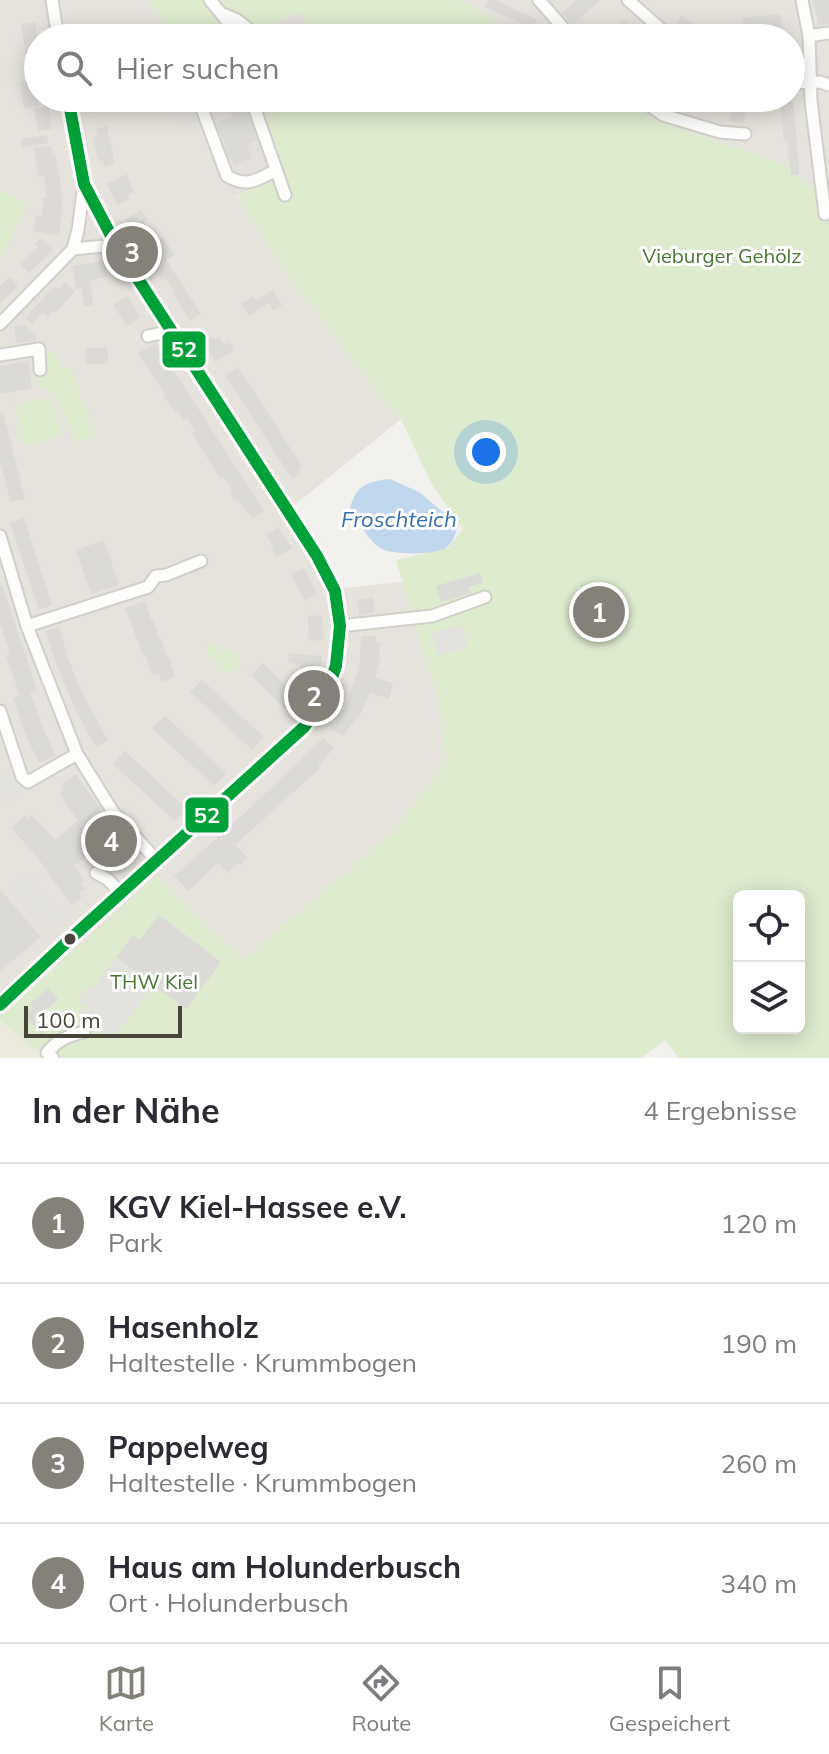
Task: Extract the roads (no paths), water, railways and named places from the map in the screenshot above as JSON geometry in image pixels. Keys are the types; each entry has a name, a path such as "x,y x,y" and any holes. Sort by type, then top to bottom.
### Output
{"street":[{"path":"52,0 56,24"},
{"path":"210,0 230,24"},
{"path":"539,0 560,24"},
{"path":"628,0 655,24"},
{"path":"802,0 809,36 811,101 825,214"},
{"path":"222,14 242,24"},
{"path":"809,36 829,33"},
{"path":"805,82 829,85"},
{"path":"0,1005 304,727 324,700 336,666 340,626 335,591 317,556 116,245 84,184 71,112"},
{"path":"203,112 227,176 238,182 250,183 276,170"},
{"path":"256,112 285,195"},
{"path":"659,112 720,132 745,134"},
{"path":"0,324 73,249 84,184"},
{"path":"73,249 116,245"},
{"path":"148,336 171,331"},
{"path":"0,355 39,349 40,370"},
{"path":"0,536 27,626 77,754 113,812 157,861"},
{"path":"27,626 148,587 156,576 201,561"},
{"path":"340,626 432,616 485,597"},
{"path":"0,711 22,777 28,782 77,754"},
{"path":"96,873 121,893"},
{"path":"53,1058 47,1053 55,1043 84,1032"}],"water":[{"name":"Froschteich","path":"390,479 419,492 458,525 446,548 424,553 395,552 382,549 368,536 350,508 353,500 364,486"}],"place":[{"name":"Pappelweg","path":"132,252"},
{"name":"KGV Kiel-Hassee e.V.","path":"599,612"},
{"name":"Hasenholz","path":"314,696"},
{"name":"Haus am Holunderbusch","path":"111,841"}],"park label":[{"name":"Vieburger Gehölz","path":"722,256"},
{"name":"THW Kiel","path":"154,982"}]}
